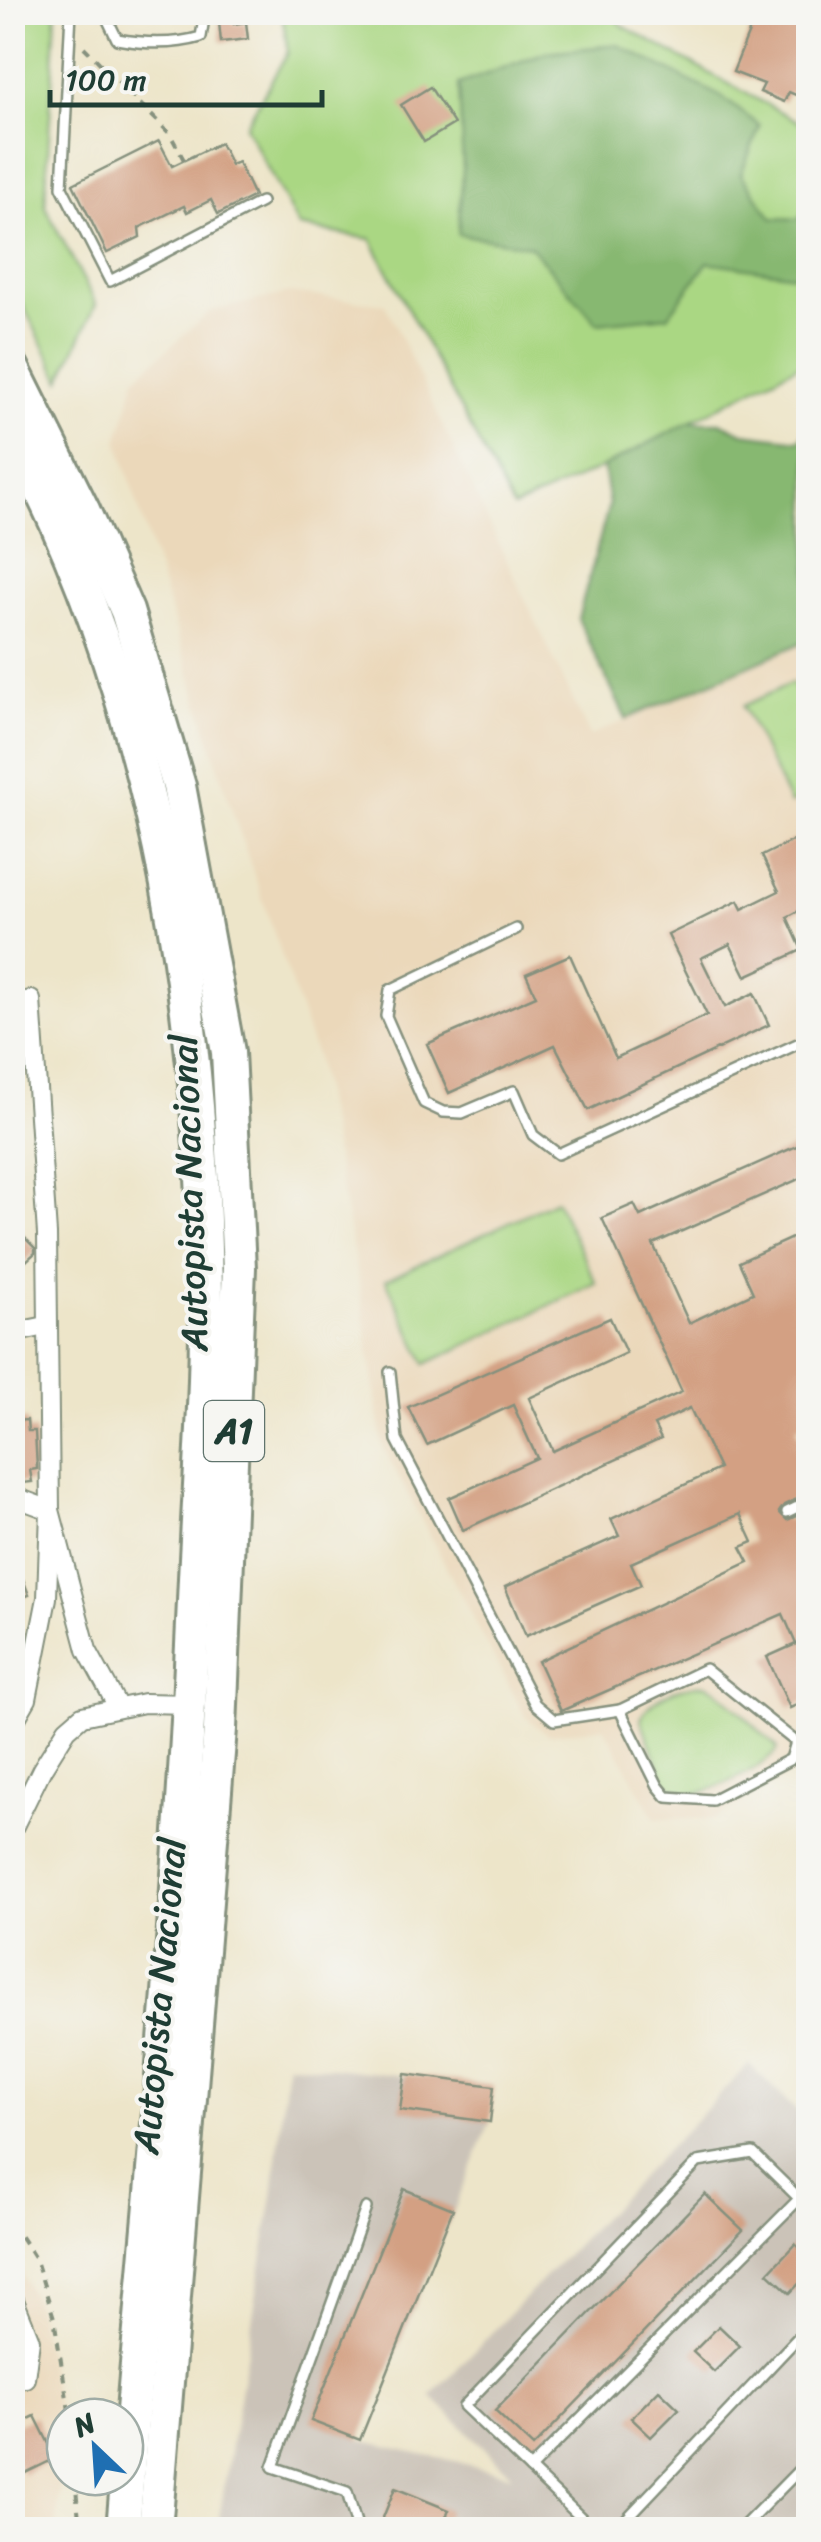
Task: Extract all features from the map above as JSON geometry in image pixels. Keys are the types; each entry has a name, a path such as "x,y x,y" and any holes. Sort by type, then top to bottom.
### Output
{"highway":[{"name":"Autopista Nacional","path":"12,367 84,510 127,611 179,786 228,1052 239,1268 222,1710 155,2530"},
{"name":"Autopista Nacional","path":"12,432 45,494 100,625 148,788 190,1026 201,1154 206,1306 190,1704 123,2530"}],"street":[{"path":"12,1005 31,1000 46,1234 50,1510 47,1598 27,1699 12,1724"},
{"path":"12,1333 46,1326"},
{"path":"12,1496 50,1510"},
{"path":"50,1510 87,1650 118,1707"},
{"path":"13,1823 67,1729 82,1716 144,1703 190,1704"},
{"path":"12,2294 30,2340 25,2378"}],"lane":[{"path":"71,12 62,187 110,282 261,202"},
{"path":"104,12 117,39 139,43 186,41 202,36 204,12"},
{"path":"516,928 390,990 386,1016 424,1103 442,1112 462,1113 514,1091 532,1135 558,1154 808,1039"},
{"path":"390,1372 397,1440 535,1704 554,1720 620,1710 706,1669 796,1742"},
{"path":"787,1512 808,1502"},
{"path":"620,1710 658,1786 667,1797 682,1800 712,1800 760,1776 791,1759 796,1742 808,1736"},
{"path":"594,2530 464,2406 698,2162 753,2152 808,2207"},
{"path":"530,2469 800,2198"},
{"path":"358,2530 346,2492 273,2467 366,2208"},
{"path":"616,2530 808,2327"},
{"path":"740,2530 808,2461"}],"path":[{"path":"70,33 170,134 184,160"},
{"path":"12,2223 36,2260 54,2318 67,2397"},
{"path":"77,2497 80,2530"}],"shaded area":[{"path":"289,293 385,304 590,736 808,640 808,1764 715,1819 655,1818 604,1727 548,1735 525,1716 383,1447 358,1276 316,1056 229,801 118,441 136,377 211,311"},
{"path":"287,2063 494,2086 490,2122 360,2440 512,2475 431,2396 749,2064 808,2122 808,2529 217,2530 273,2196"},
{"path":"12,2253 37,2307 55,2397 45,2397 45,2497 59,2497 56,2529 13,2529"}],"green space":[{"path":"13,12 56,13 45,206 96,304 61,380 13,286"},
{"path":"282,13 610,13 623,26 808,127 808,360 603,467 513,508 371,239 299,227 245,126 288,52"},
{"path":"618,45 722,97 760,126 741,174 772,218 799,219 808,203 808,277 708,262 668,316 597,323 530,246 458,234 463,169 459,84 546,52"},
{"path":"690,422 720,422 743,433 799,440 808,430 808,640 626,719 578,619 609,505 603,467"},
{"path":"792,683 808,718 808,795 790,804 743,706"},
{"path":"556,1200 596,1283 426,1364 386,1280"},
{"path":"705,1684 716,1689 778,1748 733,1780 703,1792 688,1793 665,1783 641,1720 658,1699"}],"building":[{"path":"218,12 234,12 234,24 246,22 248,39 221,42"},
{"path":"757,12 808,29 808,100 789,92 784,102 760,92 764,84 733,72"},
{"path":"430,87 454,124 424,142 401,105"},
{"path":"159,141 172,166 220,143 231,165 238,162 254,196 218,214 211,200 187,212 184,206 139,228 140,237 107,253 73,184"},
{"path":"808,833 808,906 787,917 802,950 746,976 730,944 701,958 725,1007 754,993 769,1025 588,1110 555,1045 449,1093 427,1044 536,996 526,974 570,955 616,1058 707,1015 668,935 738,901 742,909 779,891 762,856"},
{"path":"808,1141 808,1175 653,1244 689,1323 753,1293 739,1262 794,1237 808,1269 808,1421 796,1427 808,1454 808,1494 784,1505 779,1512 787,1520 808,1511 808,1700 790,1708 767,1657 796,1644 783,1614 561,1711 538,1661 749,1562 741,1547 753,1542 740,1514 631,1563 641,1585 526,1636 505,1587 619,1536 611,1519 719,1469 690,1408 654,1425 661,1439 463,1530 449,1498 537,1458 513,1405 427,1445 408,1407 610,1318 626,1353 529,1398 553,1451 682,1392 602,1218 634,1204 640,1216"},
{"path":"12,1225 35,1248 35,1253 12,1274"},
{"path":"27,1420 28,1431 35,1431 37,1469 30,1470 32,1482 12,1484 12,1421"},
{"path":"12,1556 29,1595 12,1601"},
{"path":"405,2074 494,2086 490,2122 400,2110"},
{"path":"404,2189 453,2209 360,2440 311,2421"},
{"path":"705,2194 743,2230 533,2447 495,2411"},
{"path":"795,2244 808,2257 808,2274 790,2293 768,2273"},
{"path":"719,2326 740,2346 714,2372 693,2352"},
{"path":"659,2390 679,2409 651,2437 631,2418"},
{"path":"35,2416 45,2436 45,2463 23,2474 12,2453 12,2427"},
{"path":"395,2488 449,2510 441,2530 378,2530"}]}
